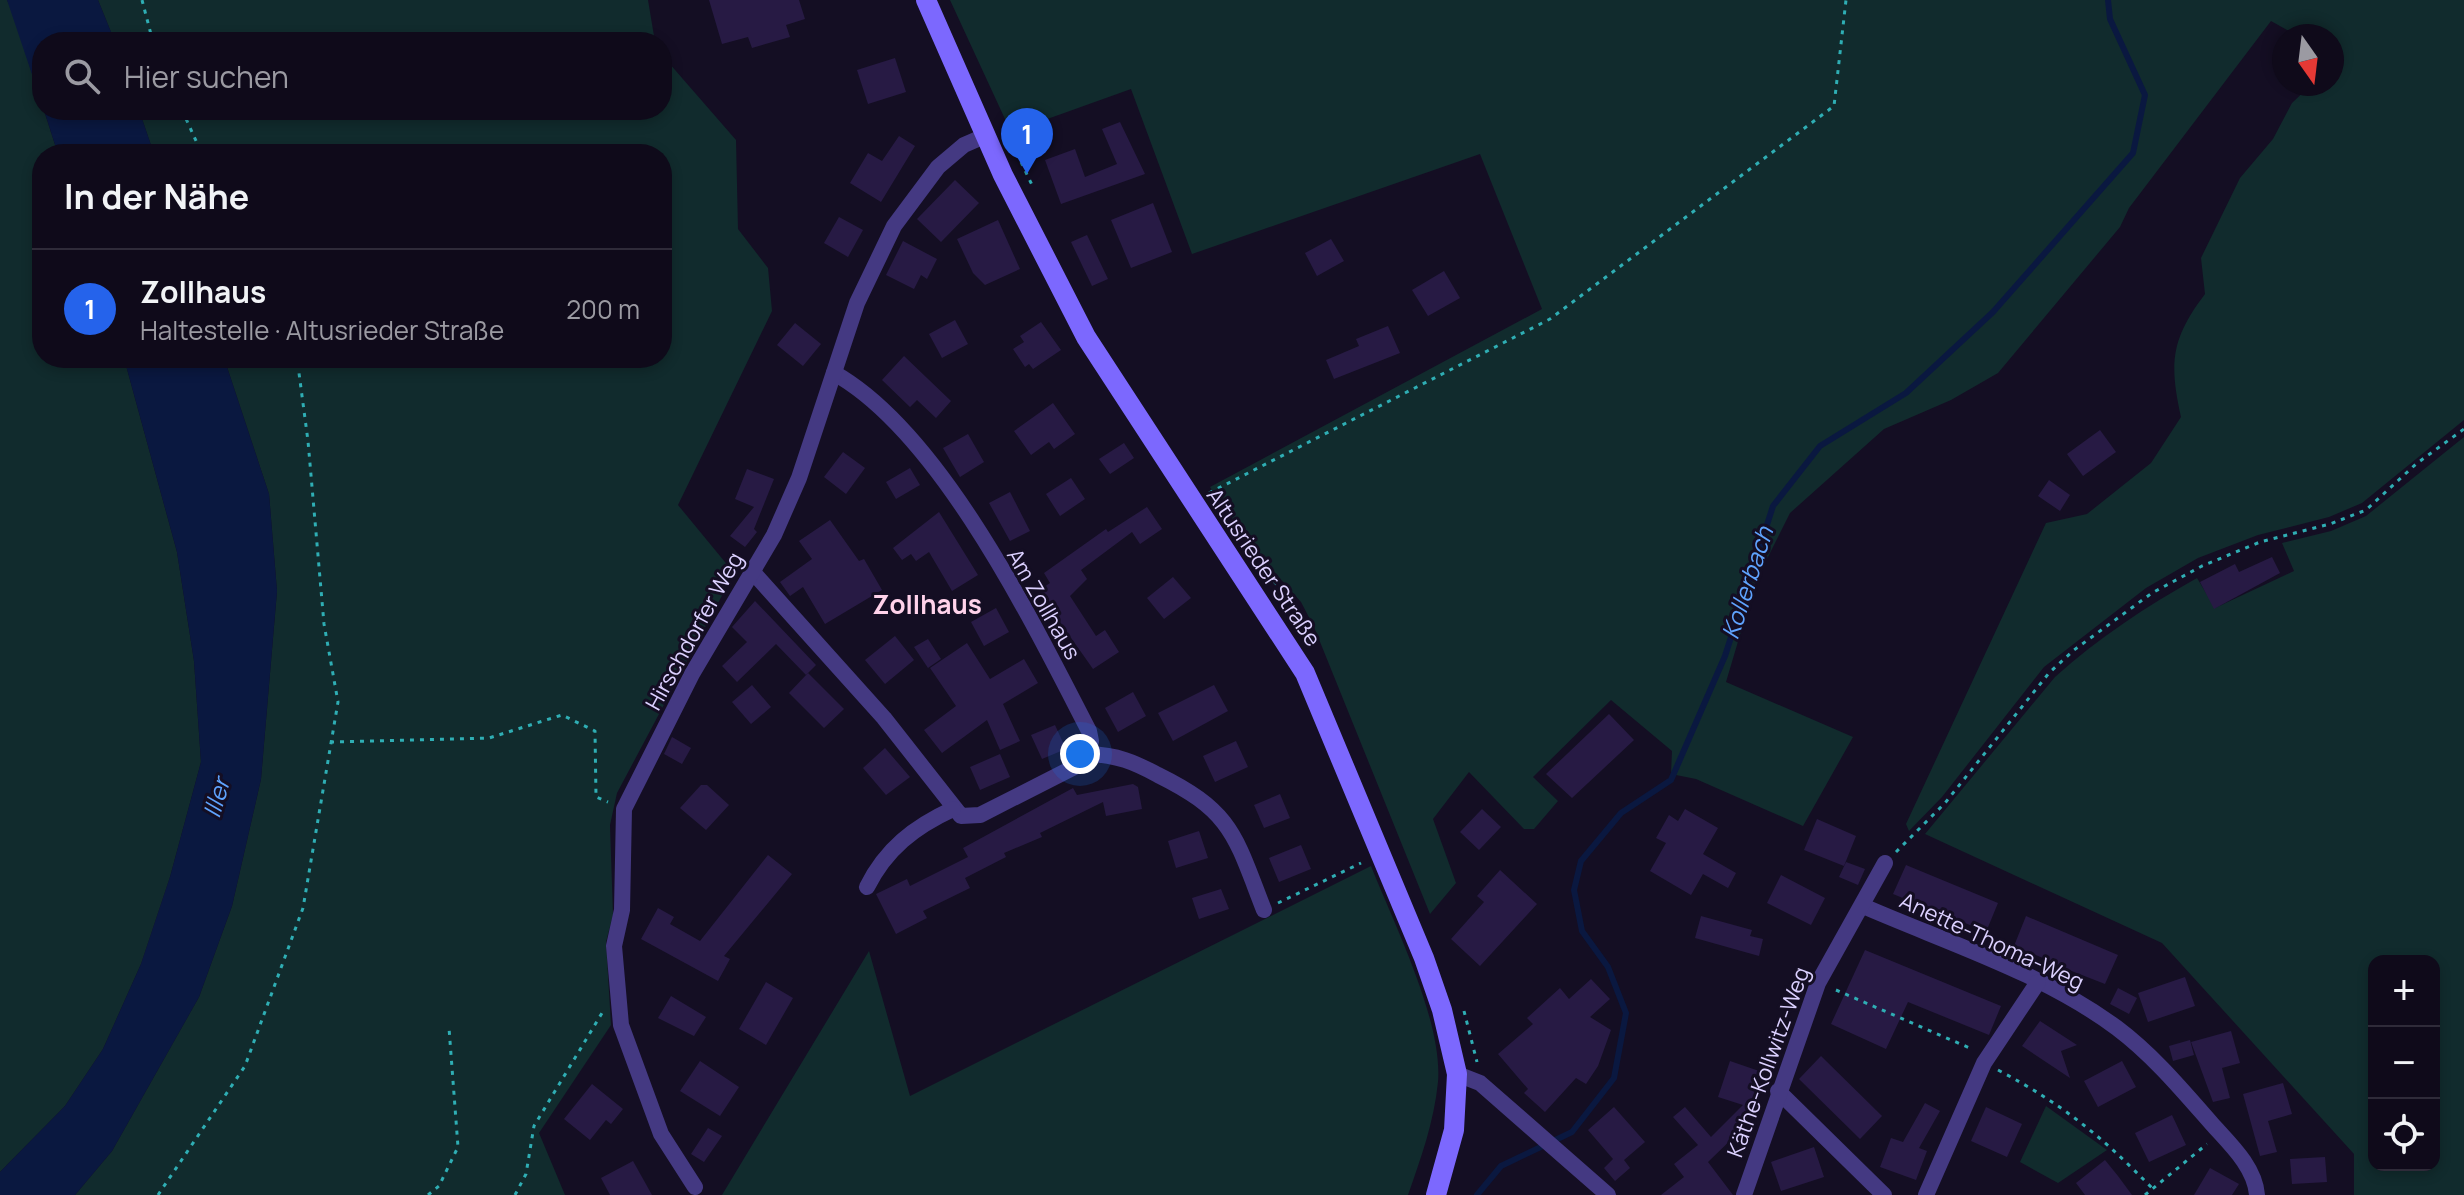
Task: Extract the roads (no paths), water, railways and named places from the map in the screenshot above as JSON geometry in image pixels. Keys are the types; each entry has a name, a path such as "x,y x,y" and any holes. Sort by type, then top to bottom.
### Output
{"main road":[{"name":"Altusrieder Straße","path":"926,0 1043,257 1086,337 1305,673 1424,958 1442,1010 1457,1074 1454,1130 1436,1195"}],"street":[{"name":"Hirschdorfer Weg","path":"695,1187 661,1134 643,1093 621,1025 614,946 622,910 624,809 692,674 788,506 857,303 894,226 938,167 964,145 987,135"},
{"name":"Am Zollhaus","path":"834,373 850,382 881,411 942,475 1062,679 1089,731 1089,754"},
{"path":"751,570 884,718 961,816 980,815 1076,767 1089,754 1116,755 1201,797 1215,809 1236,841 1264,910"},
{"path":"867,887 895,846 926,821 953,809"},
{"name":"Käthe-Kollwitz-Weg","path":"1744,1195 1818,983 1885,863"},
{"name":"Anette-Thoma-Weg","path":"1863,906 2038,982 2118,1029 2152,1059 2220,1133 2243,1161 2257,1195"},
{"path":"1926,1195 1986,1059 2038,982"},
{"path":"1457,1074 1480,1083 1608,1195"},
{"path":"1778,1091 1884,1195"}],"water":[{"path":"7,0 98,0 111,32 32,32 32,74"},
{"path":"47,120 142,120 151,144 55,144"},
{"name":"Iller","path":"127,368 227,368 269,494 277,591 261,779 232,906 199,997 112,1151 75,1195 0,1195 0,1172 65,1106 103,1049 141,964 170,877 201,762 194,661 177,552"}],"waterway":[{"name":"Kollerbach","path":"1477,1195 1501,1166 1572,1132 1614,1078 1626,1013 1608,967 1582,931 1574,890 1581,861 1621,813 1671,780 1725,656 1773,506 1820,446 1906,393 1993,312 2133,153 2145,95 2110,19 2108,0"}],"place":[{"name":"Zollhaus","path":"1027,174"}],"district":[{"name":"Zollhaus","path":"927,605"}]}
